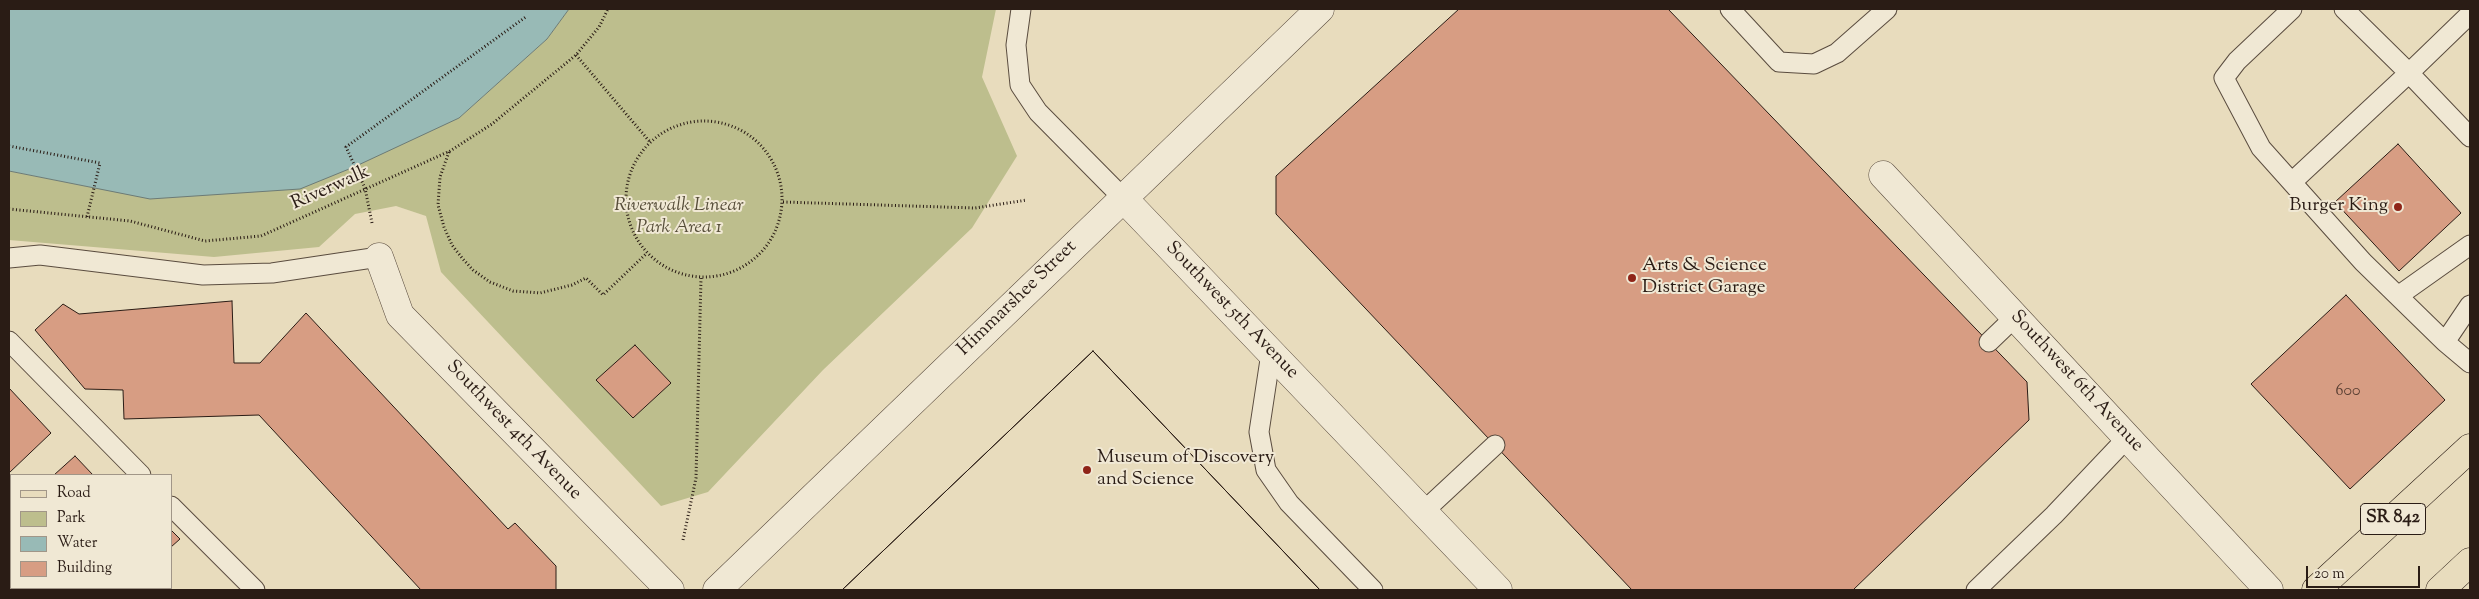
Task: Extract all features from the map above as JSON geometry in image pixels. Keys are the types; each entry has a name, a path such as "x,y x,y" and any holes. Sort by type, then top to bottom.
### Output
{"main road":[{"name":"SR 842","path":"2316,590 2470,448"},
{"path":"2440,590 2470,562"}],"street":[{"name":"Himmarshee Street","path":"717,590 1320,9"},
{"name":"Southwest 6th Avenue","path":"1883,175 2269,590"},
{"name":"Southwest 5th Avenue","path":"1123,198 1498,590"},
{"name":"Southwest 4th Avenue","path":"379,257 400,315 670,590"}],"lane":[{"name":"Southwest 5th Avenue","path":"1021,9 1016,45 1020,85 1038,112 1123,198"},
{"path":"1730,9 1779,62 1814,64 1837,53 1887,9"},
{"path":"2292,9 2237,61 2224,78 2261,148 2363,262 2445,342 2470,363"},
{"path":"2344,9 2470,137"},
{"path":"2292,182 2470,14"},
{"path":"2398,296 2470,245"},
{"path":"9,258 40,255 203,275 272,273 379,257"},
{"path":"2445,342 2470,305"},
{"path":"1989,342 2015,317"},
{"path":"9,341 140,474"},
{"path":"1271,353 1259,432 1266,470 1289,503 1373,590"},
{"path":"1976,590 2054,515 2127,438"},
{"path":"1423,512 1495,445"},
{"path":"172,507 255,590"}],"path":[{"name":"Riverwalk","path":"9,208 130,222 205,241 261,236 450,151 492,124 576,55 599,27 608,9"},
{"path":"365,188 346,147 527,16"},
{"path":"576,55 650,142"},
{"path":"698,121 724,123 748,134 767,152 779,176 783,202 778,226 766,247 748,264 726,275 701,278 675,273 647,253 636,239 627,215 626,188 635,163 650,142 672,127 698,121"},
{"path":"9,146 100,163 87,217"},
{"path":"450,151 440,177 438,205 444,227 452,245 462,258 473,270 490,282 513,291 540,293 572,285 586,278 603,295 647,253"},
{"path":"783,202 975,208 1027,200"},
{"path":"683,540 696,478 701,278"}],"green space":[{"name":"Riverwalk Linear Park Area 1","path":"569,9 996,9 982,77 1017,156 972,228 823,370 708,492 661,506 441,272 426,216 396,206 355,214 319,247 214,257 9,240 9,171 95,188 459,118 547,39"}],"water":[{"path":"9,9 569,9 547,39 459,118 354,167 300,189 150,199 9,171"}],"building":[{"name":"Arts & Science District Garage","path":"1459,9 1668,9 2027,382 2029,420 1853,590 1632,590 1276,214 1276,176"},
{"name":"Burger King","path":"2398,144 2461,213 2399,271 2335,202"},
{"path":"2346,295 2445,400 2350,489 2251,384"},
{"path":"232,301 234,363 260,363 306,313 508,529 515,523 556,566 556,590 421,590 259,415 124,419 123,390 85,389 35,330 63,304 79,314"},
{"path":"635,345 671,383 633,418 596,380"},
{"name":"Museum of Discovery and Science","path":"1093,351 1320,590 842,590"},
{"name":"Museum of Discovery and Science","path":"1093,351 1320,590 842,590"},
{"path":"9,388 51,433 9,473"},
{"path":"75,456 92,474 55,474"},
{"path":"10,518 10,545 9,544"},
{"path":"172,531 180,539 172,546"},
{"path":"30,589 136,589 134,590"}],"place":[{"name":"Burger King","path":"2398,207"},
{"name":"Arts & Science District Garage","path":"1632,278"},
{"name":"Museum of Discovery and Science","path":"1087,470"}]}
